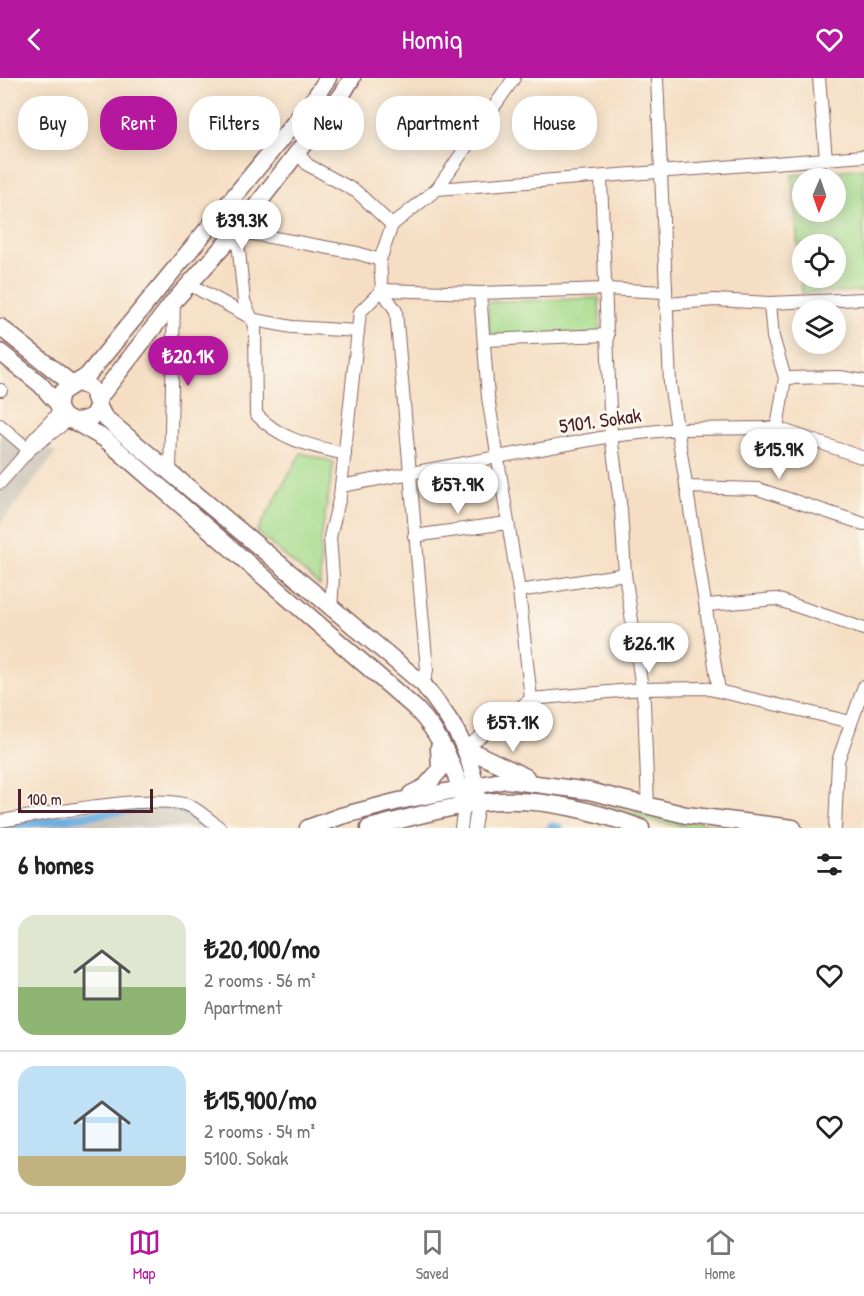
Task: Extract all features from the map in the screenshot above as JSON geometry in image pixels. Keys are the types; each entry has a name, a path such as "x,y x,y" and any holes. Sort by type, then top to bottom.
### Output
{"main road":[{"path":"66,415 62,392 76,384 313,100 328,78"},
{"path":"66,415 93,417 98,402 174,301 237,231 296,151 343,93 352,78"},
{"path":"0,327 76,384 91,388 104,417 423,684 446,714 465,748 471,805"},
{"path":"0,352 40,384 66,415 105,439 415,708 437,735 468,786"},
{"path":"399,801 425,787 440,770 437,735"},
{"path":"465,748 504,768 549,784"},
{"path":"308,828 341,816 399,801 506,780 589,791 648,807 736,823 793,828"},
{"path":"369,828 471,805 552,804 599,813 641,828"}],"street":[{"path":"423,684 427,670 396,311 382,290 380,260 392,225 436,189 514,78"},
{"path":"657,78 670,384 707,604 719,691"},
{"path":"819,78 826,159"},
{"path":"296,151 308,165 357,192 392,225"},
{"path":"436,189 864,156"},
{"path":"601,178 611,436 621,510 625,574 642,689 648,807"},
{"path":"345,454 303,444 267,426 256,414 255,326 244,301 237,231 357,253 380,260"},
{"path":"189,284 255,320 292,327 358,331"},
{"path":"332,610 333,577 330,537 341,486 360,312 382,290 480,293 606,289 665,298 770,303 864,299"},
{"path":"480,293 488,397 519,591 531,699"},
{"path":"171,472 174,301"},
{"path":"770,303 773,337 785,378 777,428"},
{"path":"484,340 608,335"},
{"path":"785,378 840,377 864,381"},
{"path":"0,483 29,450 33,440 66,415"},
{"path":"0,425 29,450"},
{"name":"5101. Sokak","path":"341,486 411,475 497,456 611,436 677,429 777,428 864,458"},
{"path":"686,487 758,489 864,524"},
{"path":"414,536 507,523"},
{"path":"519,591 625,574"},
{"path":"707,604 776,599 864,629"},
{"path":"835,828 838,761 864,686"},
{"path":"465,748 531,699 642,689 705,688 851,722"},
{"path":"0,821 143,801 190,806 220,828"},
{"path":"461,828 471,805"},
{"path":"471,805 474,828"},
{"path":"599,813 624,828"}],"shaded area":[{"path":"0,425 56,453 0,524"},
{"path":"148,806 184,809 208,828 0,828 0,823"}],"green space":[{"path":"864,168 864,291 802,293 802,288 846,288 846,234 797,234 796,222 846,222 846,170"},
{"path":"599,298 600,334 489,337 488,302"},
{"path":"301,453 334,462 321,539 320,586 257,532"},
{"path":"601,807 738,828 691,828 600,812"}],"waterway":[{"path":"0,827 141,808"},
{"path":"176,808 185,810 209,828"},
{"path":"551,827 559,828"}]}
